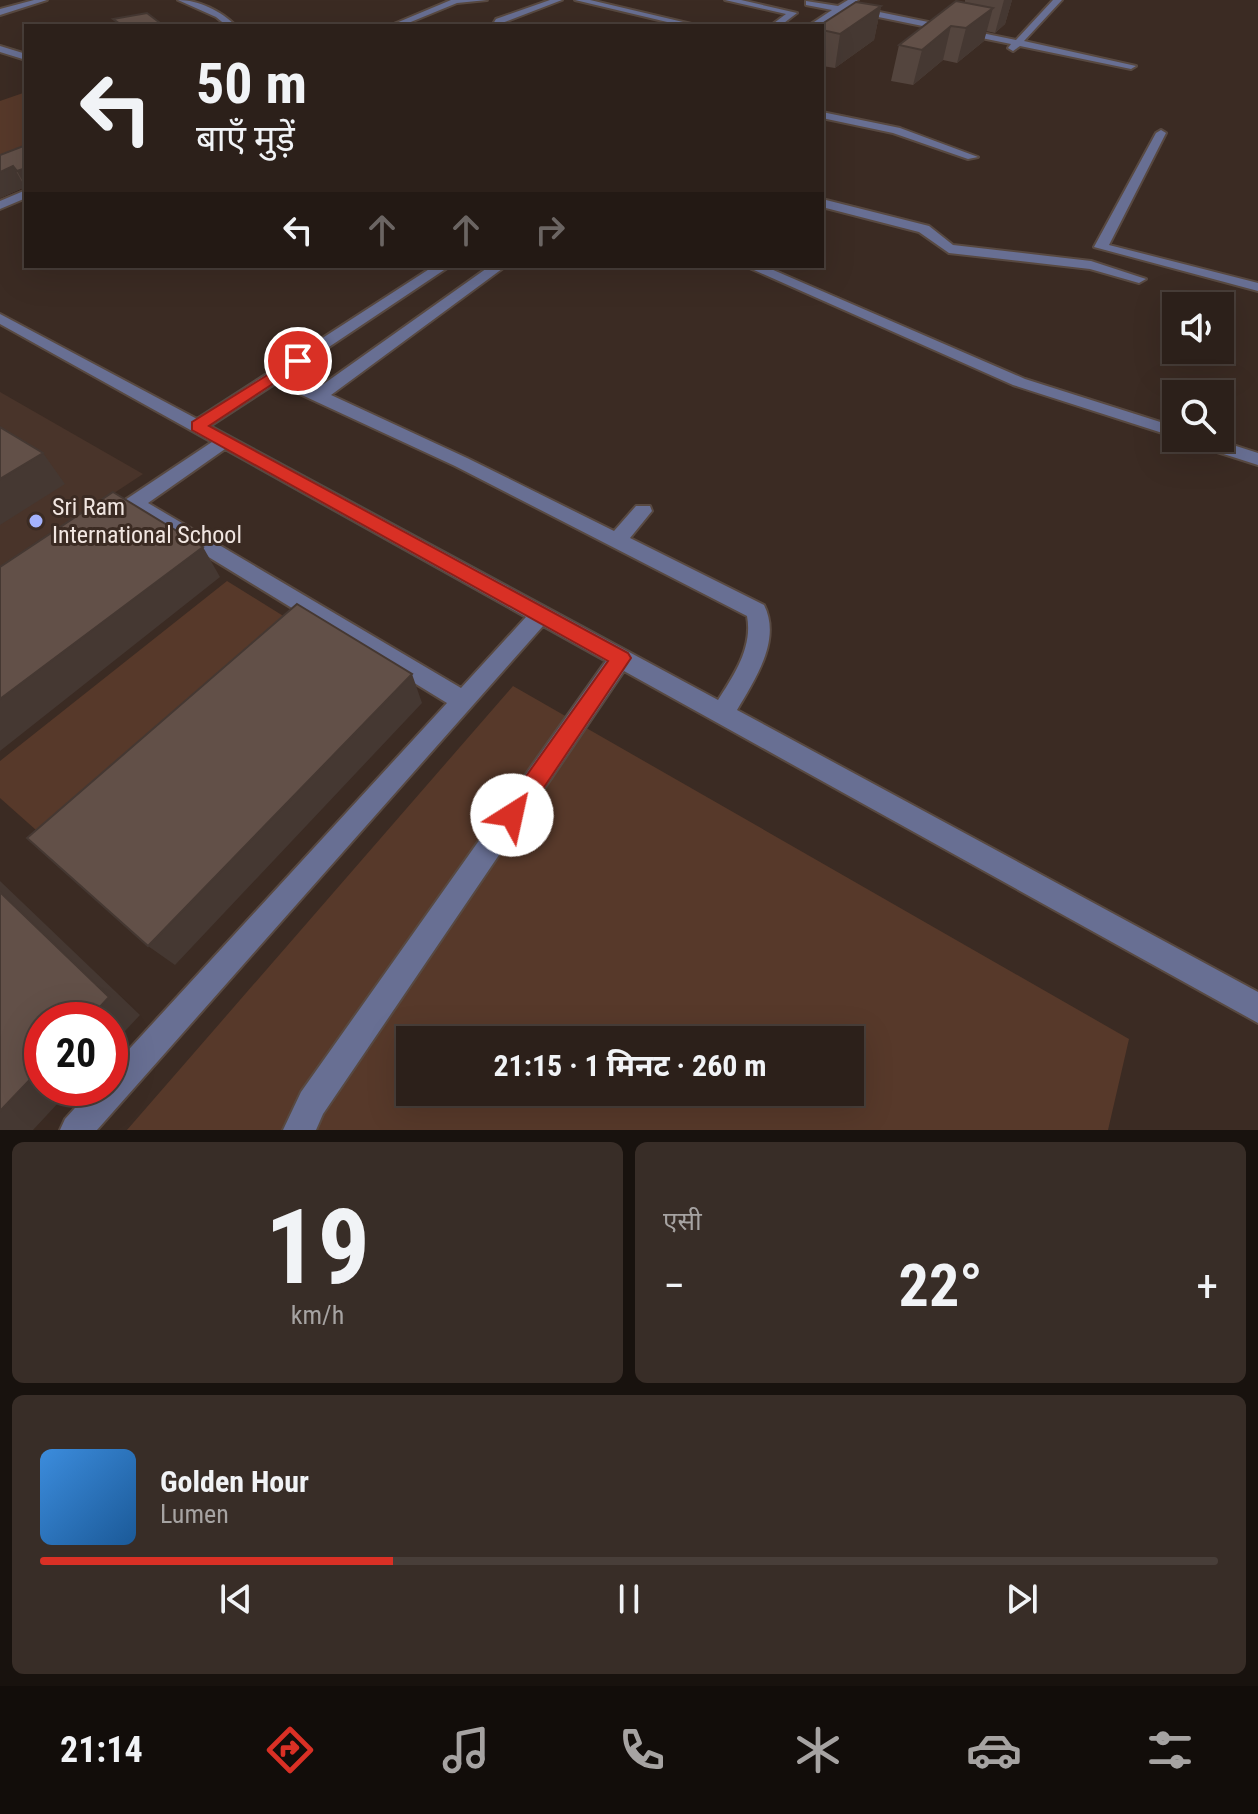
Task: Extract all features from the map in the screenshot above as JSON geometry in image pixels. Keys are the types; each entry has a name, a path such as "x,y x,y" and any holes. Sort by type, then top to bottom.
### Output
{"street":[{"path":"0,12 43,0"},
{"path":"182,0 225,24"},
{"path":"398,24 457,0 483,0"},
{"path":"497,24 558,0"},
{"path":"579,0 687,24"},
{"path":"729,0 793,13 777,24"},
{"path":"815,24 854,0"},
{"path":"1015,46 1058,0"},
{"path":"808,2 1015,46 1131,66"},
{"path":"636,12 648,6"},
{"path":"0,49 24,56"},
{"path":"824,115 896,130 972,157"},
{"path":"1161,133 1101,247 1258,287"},
{"path":"0,205 24,195"},
{"path":"824,204 924,229 949,249 1091,265 1139,279"},
{"path":"198,426 440,268"},
{"path":"320,395 496,268"},
{"path":"757,268 1019,382 1162,428"},
{"path":"0,318 1258,1008"},
{"path":"274,376 461,462 757,611 760,633 747,671 722,714"},
{"path":"110,519 225,441"},
{"path":"1234,451 1258,459"},
{"path":"134,503 463,701"},
{"path":"617,540 643,511"},
{"path":"76,1130 541,615"},
{"path":"299,1130 312,1103 621,658"}],"shaded area":[{"path":"24,93 24,167 0,176 0,101"},
{"name":"Sri Ram International School","path":"0,392 143,474 0,568"},
{"path":"227,581 301,627 54,846 0,798 0,761"},
{"path":"513,686 1129,1039 1108,1130 127,1130"}],"building":[{"path":"956,1 993,8 966,28 951,26 922,50 899,45"},
{"path":"856,2 881,6 840,34 824,30 822,24"},
{"path":"147,13 161,24 120,24 113,19"},
{"path":"24,146 24,169 17,171 13,166 0,172 0,155"},
{"path":"0,427 43,453 0,479"},
{"path":"113,492 203,547 0,699 0,567"},
{"path":"297,604 412,674 148,946 27,838"},
{"path":"0,892 109,997 104,1002 24,1002 24,1086 0,1111"}],"place":[{"name":"Sri Ram International School","path":"36,521"}],"route":[{"path":"298,361 198,426 621,658 512,815"}]}
